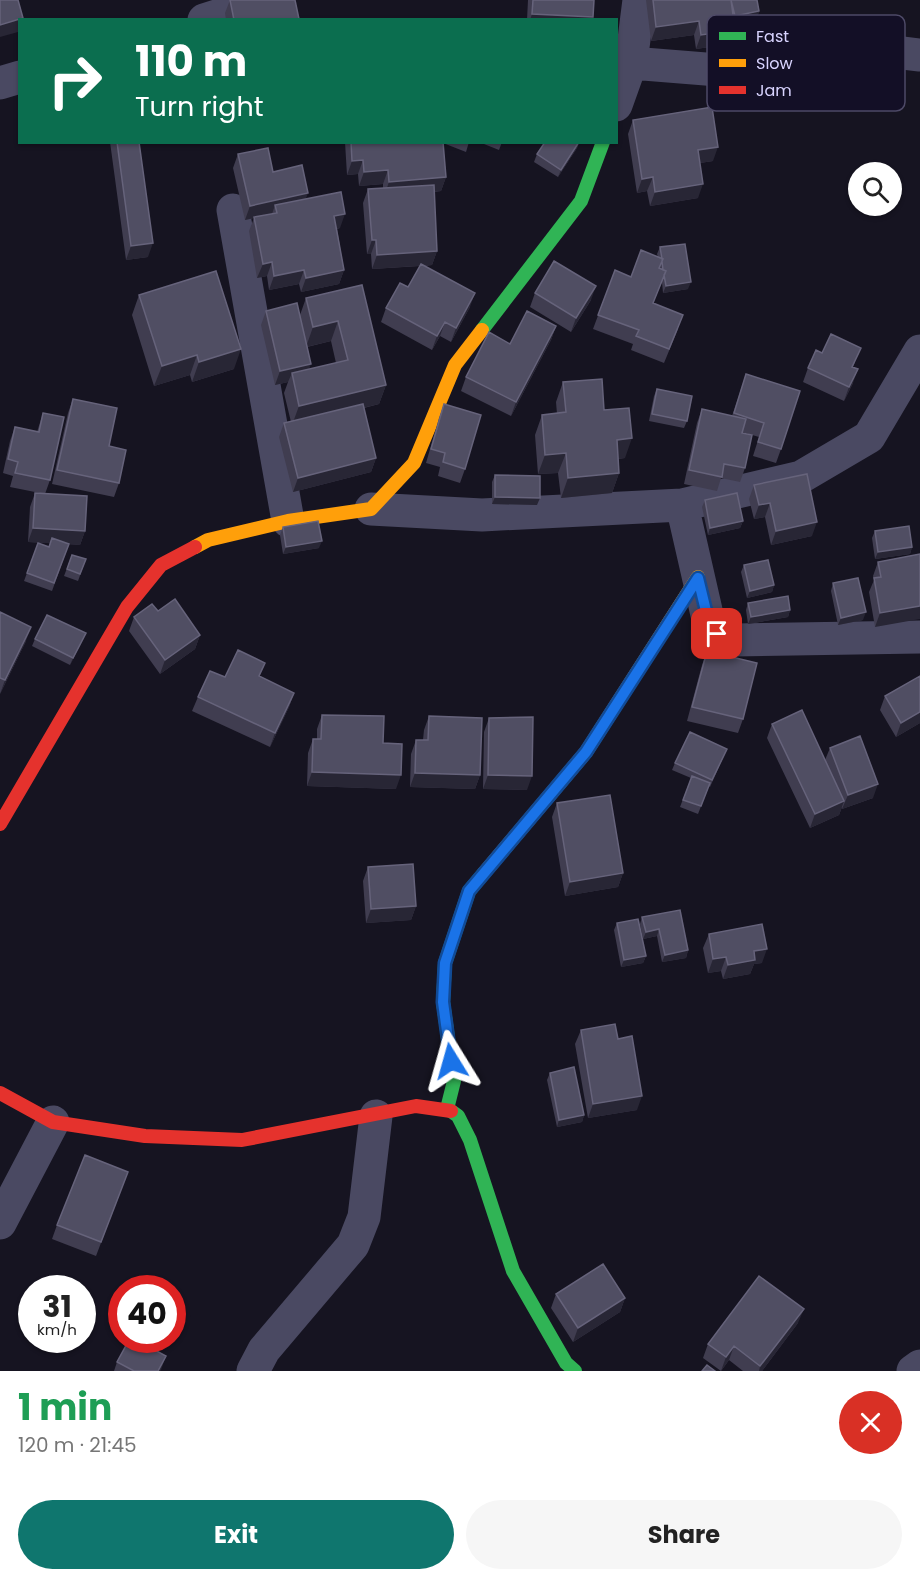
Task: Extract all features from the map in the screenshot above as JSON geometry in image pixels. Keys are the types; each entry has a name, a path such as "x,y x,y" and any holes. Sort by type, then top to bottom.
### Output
{"street":[{"path":"210,18 266,0"},
{"path":"618,99 631,63 639,0"},
{"path":"905,53 920,55"},
{"path":"631,63 707,69"},
{"path":"0,83 18,78"},
{"path":"371,509 414,463 455,365 581,201 602,144"},
{"path":"233,210 288,522"},
{"path":"0,824 127,607 161,566 208,540 288,522 371,509 482,515 682,505 801,477 869,437 920,351"},
{"path":"682,505 708,619 717,634 734,640 920,637"},
{"path":"447,1109 454,1081 443,1002 445,963 469,891 586,752 698,578"},
{"path":"0,1093 53,1122 145,1136 242,1140 376,1116 416,1106 447,1109 458,1116 470,1140 513,1271 566,1363 575,1371"},
{"path":"253,1371 264,1350 353,1245 364,1217 376,1116"},
{"path":"0,1223 53,1122"},
{"path":"913,1371 920,1366"}],"building":[{"path":"0,0 18,0 23,18 0,25"},
{"path":"230,0 295,0 299,18 234,18"},
{"path":"533,0 594,0 593,17 532,14"},
{"path":"653,0 731,0 733,15 707,15 707,34 701,35 699,21 656,27"},
{"path":"731,0 757,0 759,11 735,15"},
{"path":"707,108 707,111 713,111 718,147 698,150 703,184 655,192 653,177 642,179 633,120"},
{"path":"117,144 139,144 153,243 131,246"},
{"path":"351,144 443,144 446,177 389,182 388,170 364,172 363,160 352,161"},
{"path":"544,144 578,144 561,170 537,154"},
{"path":"268,148 273,172 302,165 308,193 250,206 238,154"},
{"path":"434,185 437,251 377,255 376,240 372,240 368,189"},
{"path":"341,192 345,214 334,216 344,270 306,278 304,270 274,276 272,262 263,264 254,217 277,213 275,205"},
{"path":"685,244 691,282 666,286 664,275 666,271 663,270 660,247"},
{"path":"641,250 663,259 659,268 666,271 653,303 683,315 669,349 636,336 639,330 598,315 615,270 631,277"},
{"path":"554,261 596,286 576,318 535,293"},
{"path":"421,264 475,293 456,328 445,322 437,336 386,308 400,283 408,287"},
{"path":"216,271 241,349 199,362 197,355 162,366 139,295"},
{"path":"362,285 386,385 299,406 292,373 348,360 338,321 313,327 306,298"},
{"path":"297,303 311,364 280,371 266,311"},
{"path":"527,311 556,326 516,402 466,377 489,332 510,344"},
{"path":"831,334 861,348 852,367 858,369 849,387 808,368 816,350 822,353"},
{"path":"746,374 800,391 781,449 758,442 764,423 734,413"},
{"path":"602,379 604,410 629,408 632,438 617,440 619,473 568,478 566,453 545,455 542,415 566,412 563,382"},
{"path":"657,389 692,396 687,421 652,414"},
{"path":"73,399 117,408 109,446 126,450 119,483 57,470"},
{"path":"363,404 376,458 298,478 284,423"},
{"path":"444,404 481,415 465,469 443,462 445,453 431,449"},
{"path":"702,409 746,419 742,433 752,435 745,468 724,464 722,477 689,470"},
{"path":"43,413 64,417 50,480 15,473 18,462 8,459 15,427 39,432"},
{"path":"807,474 817,522 776,531 770,503 759,505 754,485"},
{"path":"495,475 540,476 540,498 495,497"},
{"path":"35,493 87,496 85,531 33,528"},
{"path":"737,493 743,521 710,528 705,500"},
{"path":"318,521 322,541 286,547 283,527"},
{"path":"909,526 912,547 878,552 875,531"},
{"path":"52,538 69,544 54,583 27,573 38,543 49,547"},
{"path":"920,554 920,606 880,613 874,578 881,577 878,562"},
{"path":"72,555 86,559 80,574 67,569"},
{"path":"768,560 774,585 750,591 744,565"},
{"path":"858,578 866,612 841,618 833,583"},
{"path":"788,596 790,610 751,617 748,603"},
{"path":"175,599 200,635 165,660 134,617 152,604 158,611"},
{"path":"0,612 31,627 5,680 0,678"},
{"path":"47,615 86,633 73,658 35,639"},
{"path":"238,650 265,663 259,676 294,693 275,733 198,697 210,671 225,677"},
{"path":"707,651 757,663 743,719 692,707"},
{"path":"920,676 920,712 901,723 885,696"},
{"path":"802,710 844,801 815,814 772,724"},
{"path":"322,715 384,716 383,743 402,744 401,775 312,772 313,739 321,739"},
{"path":"429,716 482,718 480,775 415,773 416,740 428,740"},
{"path":"533,717 532,776 488,775 489,718"},
{"path":"690,732 727,749 712,780 675,763"},
{"path":"860,736 878,784 848,795 830,748"},
{"path":"692,776 710,783 701,806 683,800"},
{"path":"610,795 623,873 570,882 557,803"},
{"path":"413,864 416,906 371,909 368,867"},
{"path":"680,910 688,950 665,955 659,929 646,932 642,917"},
{"path":"638,919 646,956 624,960 617,923"},
{"path":"762,924 767,949 754,951 755,960 728,965 726,957 713,959 709,934"},
{"path":"615,1024 618,1039 632,1036 642,1096 593,1104 581,1030"},
{"path":"574,1067 584,1115 559,1120 550,1073"},
{"path":"85,1155 128,1172 101,1242 57,1225"},
{"path":"603,1264 625,1298 578,1328 556,1294"},
{"path":"759,1276 804,1309 760,1366 734,1346 726,1357 708,1344"},
{"path":"122,1353 160,1353 166,1356 158,1371 134,1371 117,1362"},
{"path":"707,1365 715,1371 702,1371"}],"traffic: fast":[{"path":"482,330 581,201 602,144"},
{"path":"447,1109 454,1081 443,1002 445,963 469,891 484,873"},
{"path":"451,1111 458,1116 470,1140 513,1271 566,1363 575,1371"}],"traffic: slow":[{"path":"195,547 208,540 288,521 371,509 414,463 455,365 482,330"},
{"path":"484,873 586,752 698,577"}],"traffic: jam":[{"path":"0,824 127,607 161,565 195,547"},
{"path":"0,1093 53,1122 145,1136 242,1140 416,1106 451,1111"}],"route":[{"path":"451,1061 443,1002 445,963 469,891 586,752 698,578 708,619 717,634"}]}
